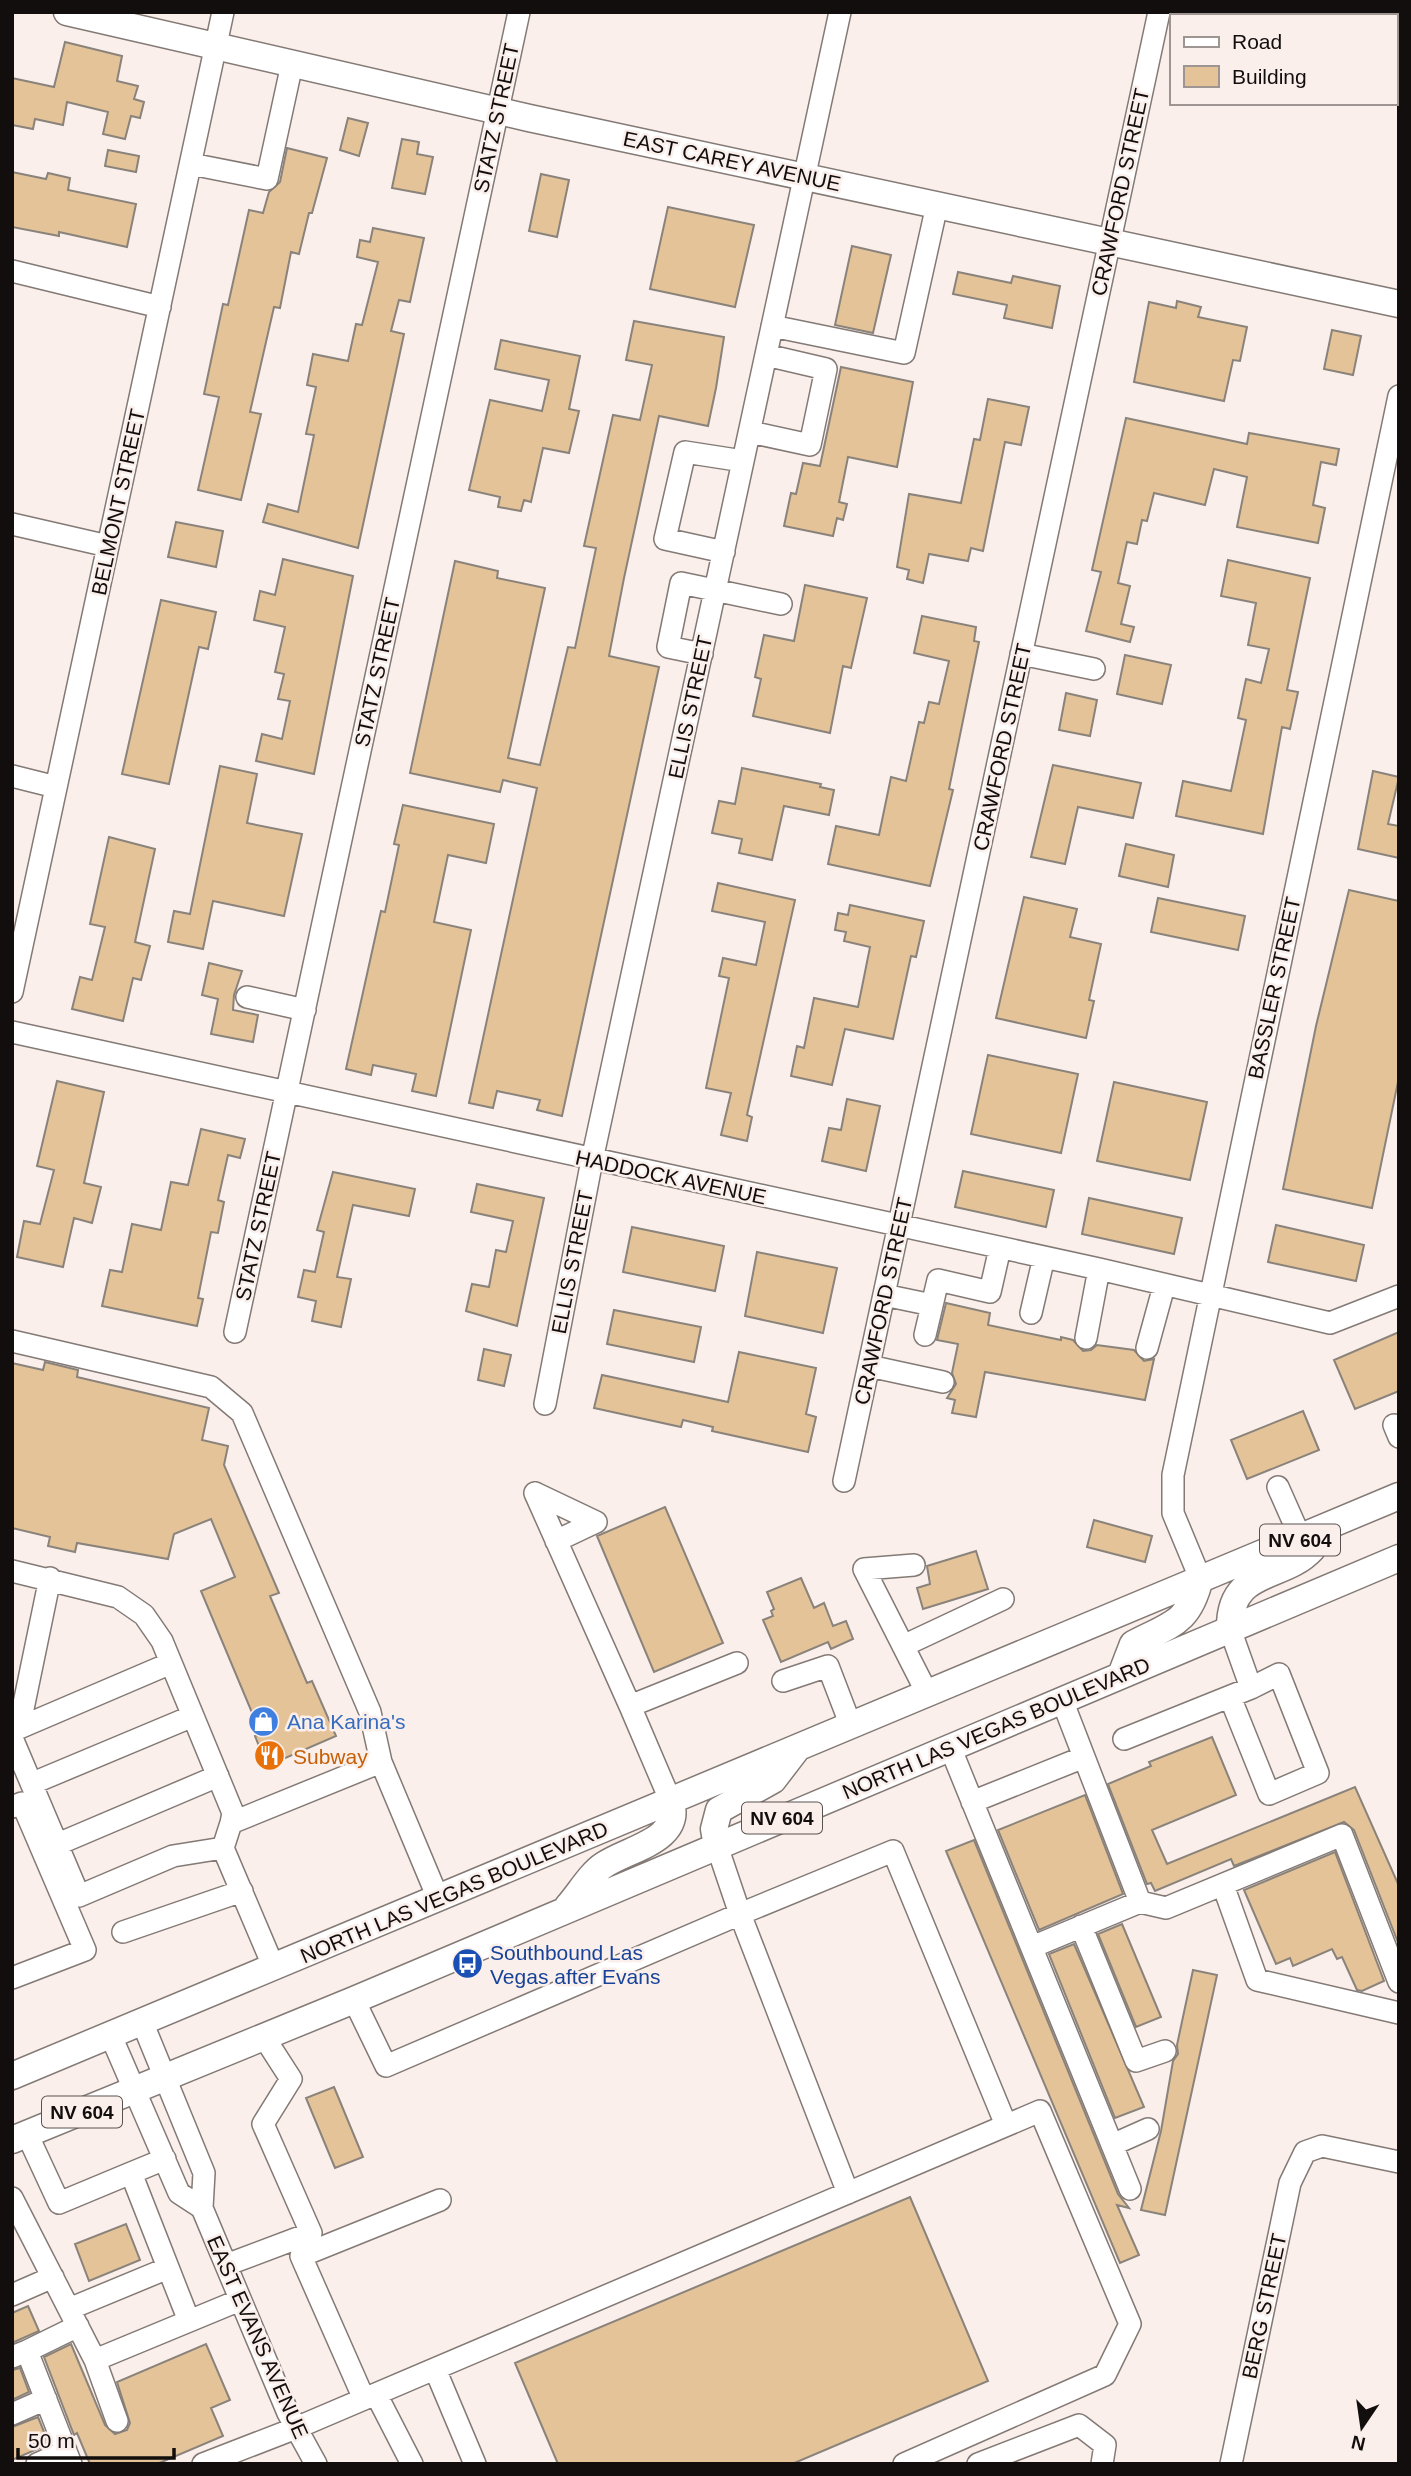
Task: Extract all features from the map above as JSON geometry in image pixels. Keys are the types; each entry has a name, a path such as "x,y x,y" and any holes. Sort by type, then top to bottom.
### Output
{"main road":[{"name":"EAST CAREY AVENUE","path":"67,12 497,111 1399,304"},
{"name":"NORTH LAS VEGAS BOULEVARD","path":"12,2076 143,2024 1399,1496"},
{"path":"1230,1629 1230,1609 1237,1595 1263,1576 1310,1552 1312,1534"},
{"name":"NORTH LAS VEGAS BOULEVARD","path":"20,2137 354,2000 1399,1558"},
{"path":"1121,1675 1133,1644 1187,1614 1194,1603 1200,1578"},
{"path":"718,1846 714,1829 719,1810 773,1780 797,1749"},
{"path":"565,1910 602,1866 669,1829 675,1815 671,1802"}],"street":[{"name":"BELMONT STREET","path":"12,992 223,12"},
{"name":"STATZ STREET","path":"235,1332 519,12"},
{"name":"ELLIS STREET","path":"545,1404 592,1160 840,12"},
{"name":"CRAWFORD STREET","path":"844,1481 1159,12"},
{"path":"191,164 267,179 292,64"},
{"path":"772,327 904,353 937,205"},
{"path":"12,271 160,307"},
{"path":"750,432 810,445 826,369 766,355"},
{"name":"BASSLER STREET","path":"1200,1578 1173,1513 1173,1475 1399,396"},
{"path":"724,552 665,539 685,452 743,461"},
{"path":"12,524 108,546"},
{"path":"702,654 668,647 681,583 781,604"},
{"path":"1021,654 1094,669"},
{"path":"12,776 56,787"},
{"path":"247,997 305,1010"},
{"name":"HADDOCK AVENUE","path":"12,1032 286,1094 1099,1269 1330,1323 1399,1296"},
{"path":"925,1335 938,1280 990,1292 1000,1248"},
{"path":"1031,1314 1044,1257"},
{"path":"1086,1338 1099,1269"},
{"path":"1147,1348 1164,1286"},
{"path":"884,1295 932,1305"},
{"path":"12,1341 211,1387 242,1413 370,1712 381,1762 438,1898"},
{"path":"869,1366 943,1382"},
{"path":"1278,1487 1312,1534"},
{"path":"556,1541 671,1802"},
{"path":"914,1565 864,1570 927,1693"},
{"path":"12,1570 118,1597 144,1615 162,1641 233,1813 223,1848 274,1968"},
{"path":"50,1578 15,1732 79,1896 173,1856 223,1848"},
{"path":"903,1646 1003,1599"},
{"path":"1230,1629 1251,1688"},
{"path":"15,1732 171,1663"},
{"path":"630,1706 737,1663"},
{"path":"783,1681 828,1666 851,1726"},
{"path":"1124,1739 1230,1697 1279,1674 1318,1773 1269,1794 1230,1697"},
{"path":"1062,1700 1140,1902"},
{"path":"33,1783 193,1716"},
{"path":"950,1747 1130,2189"},
{"path":"972,1802 1084,1757"},
{"path":"231,1823 381,1762"},
{"path":"58,1844 218,1776"},
{"path":"12,1807 22,1803 85,1950 12,1978"},
{"path":"1032,1947 1140,1902 1166,1908 1342,1835 1399,1982"},
{"path":"718,1846 740,1914 848,2193"},
{"path":"354,2000 386,2066 740,1914 892,1852 1006,2125"},
{"path":"1223,1885 1257,1980 1399,2013"},
{"path":"123,1931 242,1891"},
{"path":"1081,1926 1136,2061 1165,2051"},
{"name":"EAST EVANS AVENUE","path":"143,2024 204,2173 202,2208 296,2428 316,2464"},
{"name":"EAST EVANS AVENUE","path":"111,2036 179,2193 202,2208"},
{"path":"226,2265 311,2233 263,2124 291,2080 264,2037"},
{"path":"210,2463 1040,2111 1130,2324 1105,2375 904,2464"},
{"path":"1112,2145 1148,2129"},
{"path":"20,2137 59,2203 165,2160"},
{"name":"BERG STREET","path":"1231,2464 1290,2183 1305,2152 1322,2146 1399,2162"},
{"path":"131,2174 189,2321"},
{"path":"12,2198 95,2360 117,2421"},
{"path":"412,2464 370,2397 301,2256 440,2200"},
{"path":"37,2464 69,2457 46,2399 20,2353 74,2317 168,2268"},
{"path":"12,2295 53,2277"},
{"path":"95,2360 240,2300"},
{"path":"435,2369 475,2464"},
{"path":"12,2414 46,2399"},
{"path":"978,2464 1079,2425 1105,2445 1102,2464"}],"building":[{"path":"65,42 122,56 117,81 138,86 134,99 144,102 140,118 131,116 125,139 103,134 108,112 67,102 63,125 35,119 33,129 12,125 12,78 54,87"},
{"path":"348,118 368,123 359,156 340,150"},
{"path":"402,139 419,142 417,154 433,157 425,194 392,188"},
{"path":"287,148 327,158 299,254 291,252 280,308 274,307 250,412 261,414 241,500 198,490 219,397 204,394 223,304 228,305 249,210 263,213 269,192 280,182"},
{"path":"108,150 139,156 136,172 105,166"},
{"path":"12,172 46,179 48,173 70,178 68,190 136,204 127,247 59,232 59,236 12,227"},
{"path":"541,174 569,180 557,237 529,231"},
{"path":"668,207 754,225 735,307 650,289"},
{"path":"373,228 424,238 410,302 399,300 391,331 404,334 358,548 263,522 268,504 298,512 314,435 306,434 316,387 307,385 313,354 348,361 356,324 362,325 378,262 357,257 360,240 370,242"},
{"path":"852,246 891,255 873,333 835,325"},
{"path":"958,272 1011,283 1013,276 1060,286 1052,328 1004,318 1007,305 953,294"},
{"path":"1177,301 1201,307 1198,317 1247,327 1240,361 1233,360 1224,401 1134,382 1149,302 1176,308"},
{"path":"634,321 724,337 716,388 708,426 659,416 624,578 609,656 659,667 562,1116 537,1110 540,1100 497,1091 493,1108 469,1103 537,788 503,780 500,792 410,773 455,561 498,571 497,578 545,588 508,758 540,765 568,647 575,648 596,548 584,546 613,415 640,420 652,365 626,360"},
{"path":"1332,330 1361,336 1353,375 1324,369"},
{"path":"501,340 580,356 569,409 579,411 569,453 543,448 531,502 524,500 521,511 498,507 500,497 469,490 490,400 542,411 549,380 495,369"},
{"path":"841,367 913,382 897,467 848,457 839,502 847,504 843,520 837,518 833,536 784,526 791,493 796,494 803,463 820,466"},
{"path":"988,399 1029,407 1021,445 1005,442 983,551 971,548 968,561 929,554 923,583 907,579 909,570 897,567 909,494 961,503 974,439 980,440"},
{"path":"1126,418 1247,444 1249,433 1339,449 1336,465 1321,462 1313,505 1325,508 1318,543 1237,527 1247,477 1214,469 1205,505 1154,493 1147,521 1142,520 1137,544 1127,542 1118,583 1130,586 1121,624 1134,627 1130,642 1086,631 1101,572 1092,570"},
{"path":"176,522 223,531 216,567 168,557"},
{"path":"283,559 353,576 314,774 256,761 262,734 282,739 290,701 278,699 284,674 275,672 285,627 254,620 260,591 275,595"},
{"path":"1228,560 1310,578 1287,690 1298,692 1290,729 1282,727 1263,834 1176,816 1183,781 1231,791 1246,720 1238,718 1246,679 1261,683 1269,649 1248,645 1256,603 1221,596"},
{"path":"805,585 867,598 851,668 843,666 830,733 753,716 761,679 755,677 764,635 794,641"},
{"path":"161,600 216,612 208,649 199,647 169,784 122,774"},
{"path":"922,616 976,627 974,641 979,642 949,789 953,790 930,886 828,864 836,826 879,835 891,777 906,781 919,722 924,723 929,702 939,704 949,661 914,653"},
{"path":"1125,655 1171,665 1162,704 1117,694"},
{"path":"1066,693 1097,700 1090,736 1059,730"},
{"path":"1053,765 1141,783 1133,818 1078,807 1065,864 1031,857"},
{"path":"220,766 257,774 247,823 302,834 284,916 213,901 203,949 168,942 174,911 190,914"},
{"path":"742,768 821,784 820,787 834,790 829,815 784,806 772,860 739,853 742,839 712,833 719,801 735,804"},
{"path":"1373,771 1399,777 1388,824 1399,826 1399,858 1358,849"},
{"path":"403,805 494,824 486,863 448,855 434,922 471,930 436,1096 412,1091 416,1074 373,1065 371,1075 346,1069 381,911 385,912 399,845 394,844"},
{"path":"109,837 155,849 135,942 150,946 141,980 133,978 123,1021 72,1009 80,977 92,980 105,927 90,924"},
{"path":"1126,844 1174,855 1168,887 1119,876"},
{"path":"718,883 795,900 747,1115 752,1117 747,1141 721,1135 731,1093 706,1088 729,978 719,976 723,958 756,965 765,922 712,911"},
{"path":"1349,890 1399,901 1399,1077 1372,1208 1283,1189 1316,1026"},
{"path":"1024,897 1077,909 1070,937 1101,944 1089,1000 1094,1001 1086,1038 996,1018"},
{"path":"1158,898 1245,916 1238,950 1151,932"},
{"path":"850,905 924,921 916,957 911,956 893,1039 845,1029 832,1085 791,1076 797,1046 804,1048 814,998 858,1007 870,947 844,941 846,932 835,930 838,913 848,915"},
{"path":"209,963 242,971 234,995 233,1010 258,1015 253,1042 211,1034 218,999 202,995"},
{"path":"988,1055 1078,1074 1061,1153 971,1134"},
{"path":"57,1081 104,1092 84,1183 101,1187 92,1223 74,1218 63,1267 17,1257 24,1221 40,1224 54,1170 37,1166"},
{"path":"1114,1082 1207,1102 1190,1180 1097,1161"},
{"path":"847,1099 880,1106 866,1171 822,1161 829,1128 841,1130"},
{"path":"201,1129 245,1139 240,1158 228,1155 218,1200 224,1202 218,1233 211,1232 198,1298 203,1299 197,1326 102,1306 110,1270 122,1272 132,1224 161,1230 171,1182 188,1185"},
{"path":"963,1171 1054,1190 1046,1227 955,1207"},
{"path":"333,1172 415,1189 409,1216 353,1205 337,1277 351,1279 341,1327 312,1321 316,1301 298,1297 304,1270 315,1272 324,1232 317,1230"},
{"path":"477,1184 544,1198 517,1326 466,1311 472,1284 489,1287 496,1250 506,1252 513,1221 471,1212"},
{"path":"1089,1198 1182,1218 1174,1254 1082,1234"},
{"path":"1276,1225 1364,1245 1356,1281 1268,1262"},
{"path":"632,1227 724,1246 715,1291 623,1272"},
{"path":"757,1252 837,1268 823,1333 745,1316"},
{"path":"946,1303 990,1313 988,1325 1073,1340 1083,1351 1091,1350 1097,1345 1134,1350 1144,1361 1154,1359 1145,1400 985,1372 976,1417 952,1413 955,1400 947,1398 956,1384 952,1373 958,1344 937,1340"},
{"path":"614,1310 701,1327 694,1362 607,1344"},
{"path":"1399,1332 1399,1391 1355,1409 1334,1360"},
{"path":"484,1349 511,1355 504,1386 478,1380"},
{"path":"739,1352 816,1368 806,1414 816,1417 808,1452 712,1431 713,1427 683,1420 681,1427 594,1408 602,1375 728,1402"},
{"path":"45,1362 78,1370 77,1377 209,1408 202,1440 228,1446 224,1465 279,1593 270,1596 307,1683 312,1681 336,1736 267,1766 255,1736 261,1734 201,1591 235,1577 211,1519 174,1534 168,1559 77,1543 75,1552 48,1546 50,1537 12,1528 12,1363 43,1370"},
{"path":"1303,1411 1319,1450 1247,1479 1231,1440"},
{"path":"665,1507 723,1643 654,1672 597,1536"},
{"path":"1094,1520 1152,1536 1145,1562 1087,1547"},
{"path":"976,1551 988,1589 923,1609 917,1588 930,1584 927,1566"},
{"path":"801,1578 814,1608 824,1603 833,1626 846,1621 853,1639 831,1649 828,1642 781,1662 763,1620 773,1616 771,1611 774,1609 767,1592"},
{"path":"1212,1737 1236,1795 1152,1830 1167,1864 1355,1787 1399,1886 1399,1945 1354,1830 1344,1822 1234,1866 1231,1859 1155,1891 1151,1883 1147,1884 1108,1784 1151,1766 1149,1762"},
{"path":"1085,1795 1123,1894 1039,1930 998,1830"},
{"path":"974,1840 1118,2194 1129,2208 1117,2205 1139,2255 1120,2263 946,1851"},
{"path":"1335,1852 1384,1981 1362,1991 1357,1990 1342,1957 1337,1959 1332,1949 1293,1966 1290,1958 1276,1964 1244,1890"},
{"path":"1122,1924 1161,2017 1136,2027 1098,1934"},
{"path":"1074,1944 1144,2107 1115,2118 1049,1954"},
{"path":"1193,1970 1217,1975 1165,2215 1141,2210 1161,2131 1173,2061 1178,2054 1177,2045"},
{"path":"334,2087 363,2157 335,2168 306,2098"},
{"path":"910,2197 988,2381 792,2464 558,2464 515,2363"},
{"path":"126,2224 140,2260 89,2281 75,2244"},
{"path":"28,2306 39,2331 12,2343 12,2313"},
{"path":"71,2344 105,2425 115,2434 127,2430 130,2423 117,2382 206,2344 230,2400 211,2408 223,2436 157,2464 90,2464 77,2433 74,2435 44,2357"},
{"path":"20,2368 29,2392 12,2400 12,2370"},
{"path":"38,2417 49,2444 12,2460 12,2427"}],"place":[{"name":"Ana Karina's","path":"264,1721"},
{"name":"Subway","path":"270,1756"},
{"name":"Southbound Las Vegas after Evans","path":"467,1964"}]}
